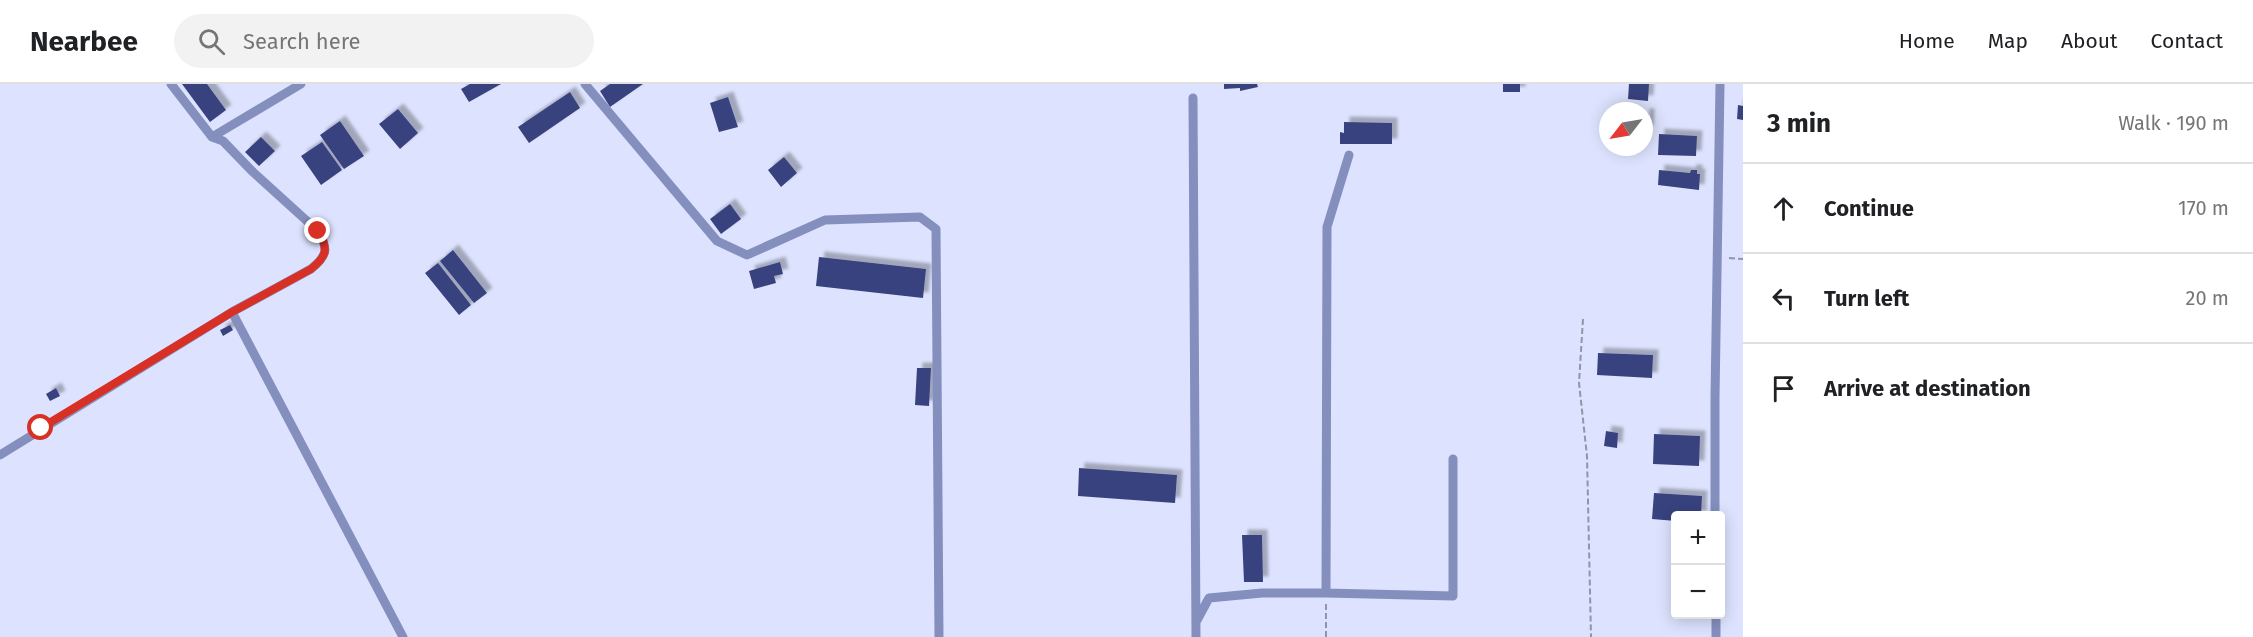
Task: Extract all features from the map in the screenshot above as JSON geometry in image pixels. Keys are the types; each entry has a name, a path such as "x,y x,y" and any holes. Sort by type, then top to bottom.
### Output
{"street":[{"path":"0,455 232,312 311,269 321,261 325,243 318,231 253,172 223,141 212,138 171,84"},
{"path":"212,138 301,84"},
{"path":"585,84 717,241 747,255 825,220 920,217 936,230 939,637"},
{"path":"1715,511 1720,84"},
{"path":"1193,98 1196,637"},
{"path":"1326,593 1328,227 1349,155"},
{"path":"232,312 403,637"},
{"path":"1196,622 1209,598 1262,593 1453,596 1453,459"},
{"path":"1716,619 1716,637"}],"path":[{"path":"1717,258 1743,259"},
{"path":"1582,319 1579,383 1587,456 1591,637"},
{"path":"1326,593 1326,637"}],"building":[{"path":"182,84 207,84 226,110 210,122"},
{"path":"470,84 501,84 469,102 461,89"},
{"path":"610,84 643,84 610,107 600,91"},
{"path":"1224,84 1257,84 1258,87 1240,91 1240,88 1224,89"},
{"path":"1503,84 1520,84 1520,92 1503,92"},
{"path":"1629,84 1649,84 1648,101 1628,99"},
{"path":"570,92 580,108 529,143 518,127"},
{"path":"728,97 738,127 719,132 710,103"},
{"path":"1738,105 1743,106 1743,120 1737,119"},
{"path":"398,109 418,133 400,149 379,124"},
{"path":"340,121 364,156 344,169 320,135"},
{"path":"1344,122 1392,123 1392,144 1340,144 1340,132 1344,133"},
{"path":"1659,134 1697,136 1696,156 1658,155"},
{"path":"261,137 275,151 259,166 245,152"},
{"path":"322,142 342,170 321,185 301,156"},
{"path":"784,157 797,173 781,187 768,170"},
{"path":"1659,170 1690,173 1691,170 1697,170 1697,174 1700,174 1699,190 1658,185"},
{"path":"730,204 741,219 721,234 710,219"},
{"path":"453,250 487,293 474,303 440,261"},
{"path":"819,257 926,269 923,298 816,286"},
{"path":"780,262 783,274 774,276 776,283 754,289 749,271"},
{"path":"438,263 471,305 459,315 425,273"},
{"path":"230,325 233,330 223,336 220,330"},
{"path":"1598,353 1653,355 1652,378 1597,375"},
{"path":"917,368 931,368 929,406 915,405"},
{"path":"56,388 60,396 50,401 46,394"},
{"path":"1606,431 1618,433 1617,448 1604,446"},
{"path":"1654,434 1700,436 1699,466 1653,464"},
{"path":"1079,468 1177,475 1175,503 1078,496"},
{"path":"1654,493 1702,496 1701,511 1671,511 1671,521 1652,519"},
{"path":"1242,535 1262,535 1263,582 1244,582"}],"route":[{"path":"41,428 232,312 311,269 321,261 325,250 325,243 318,231"}]}
